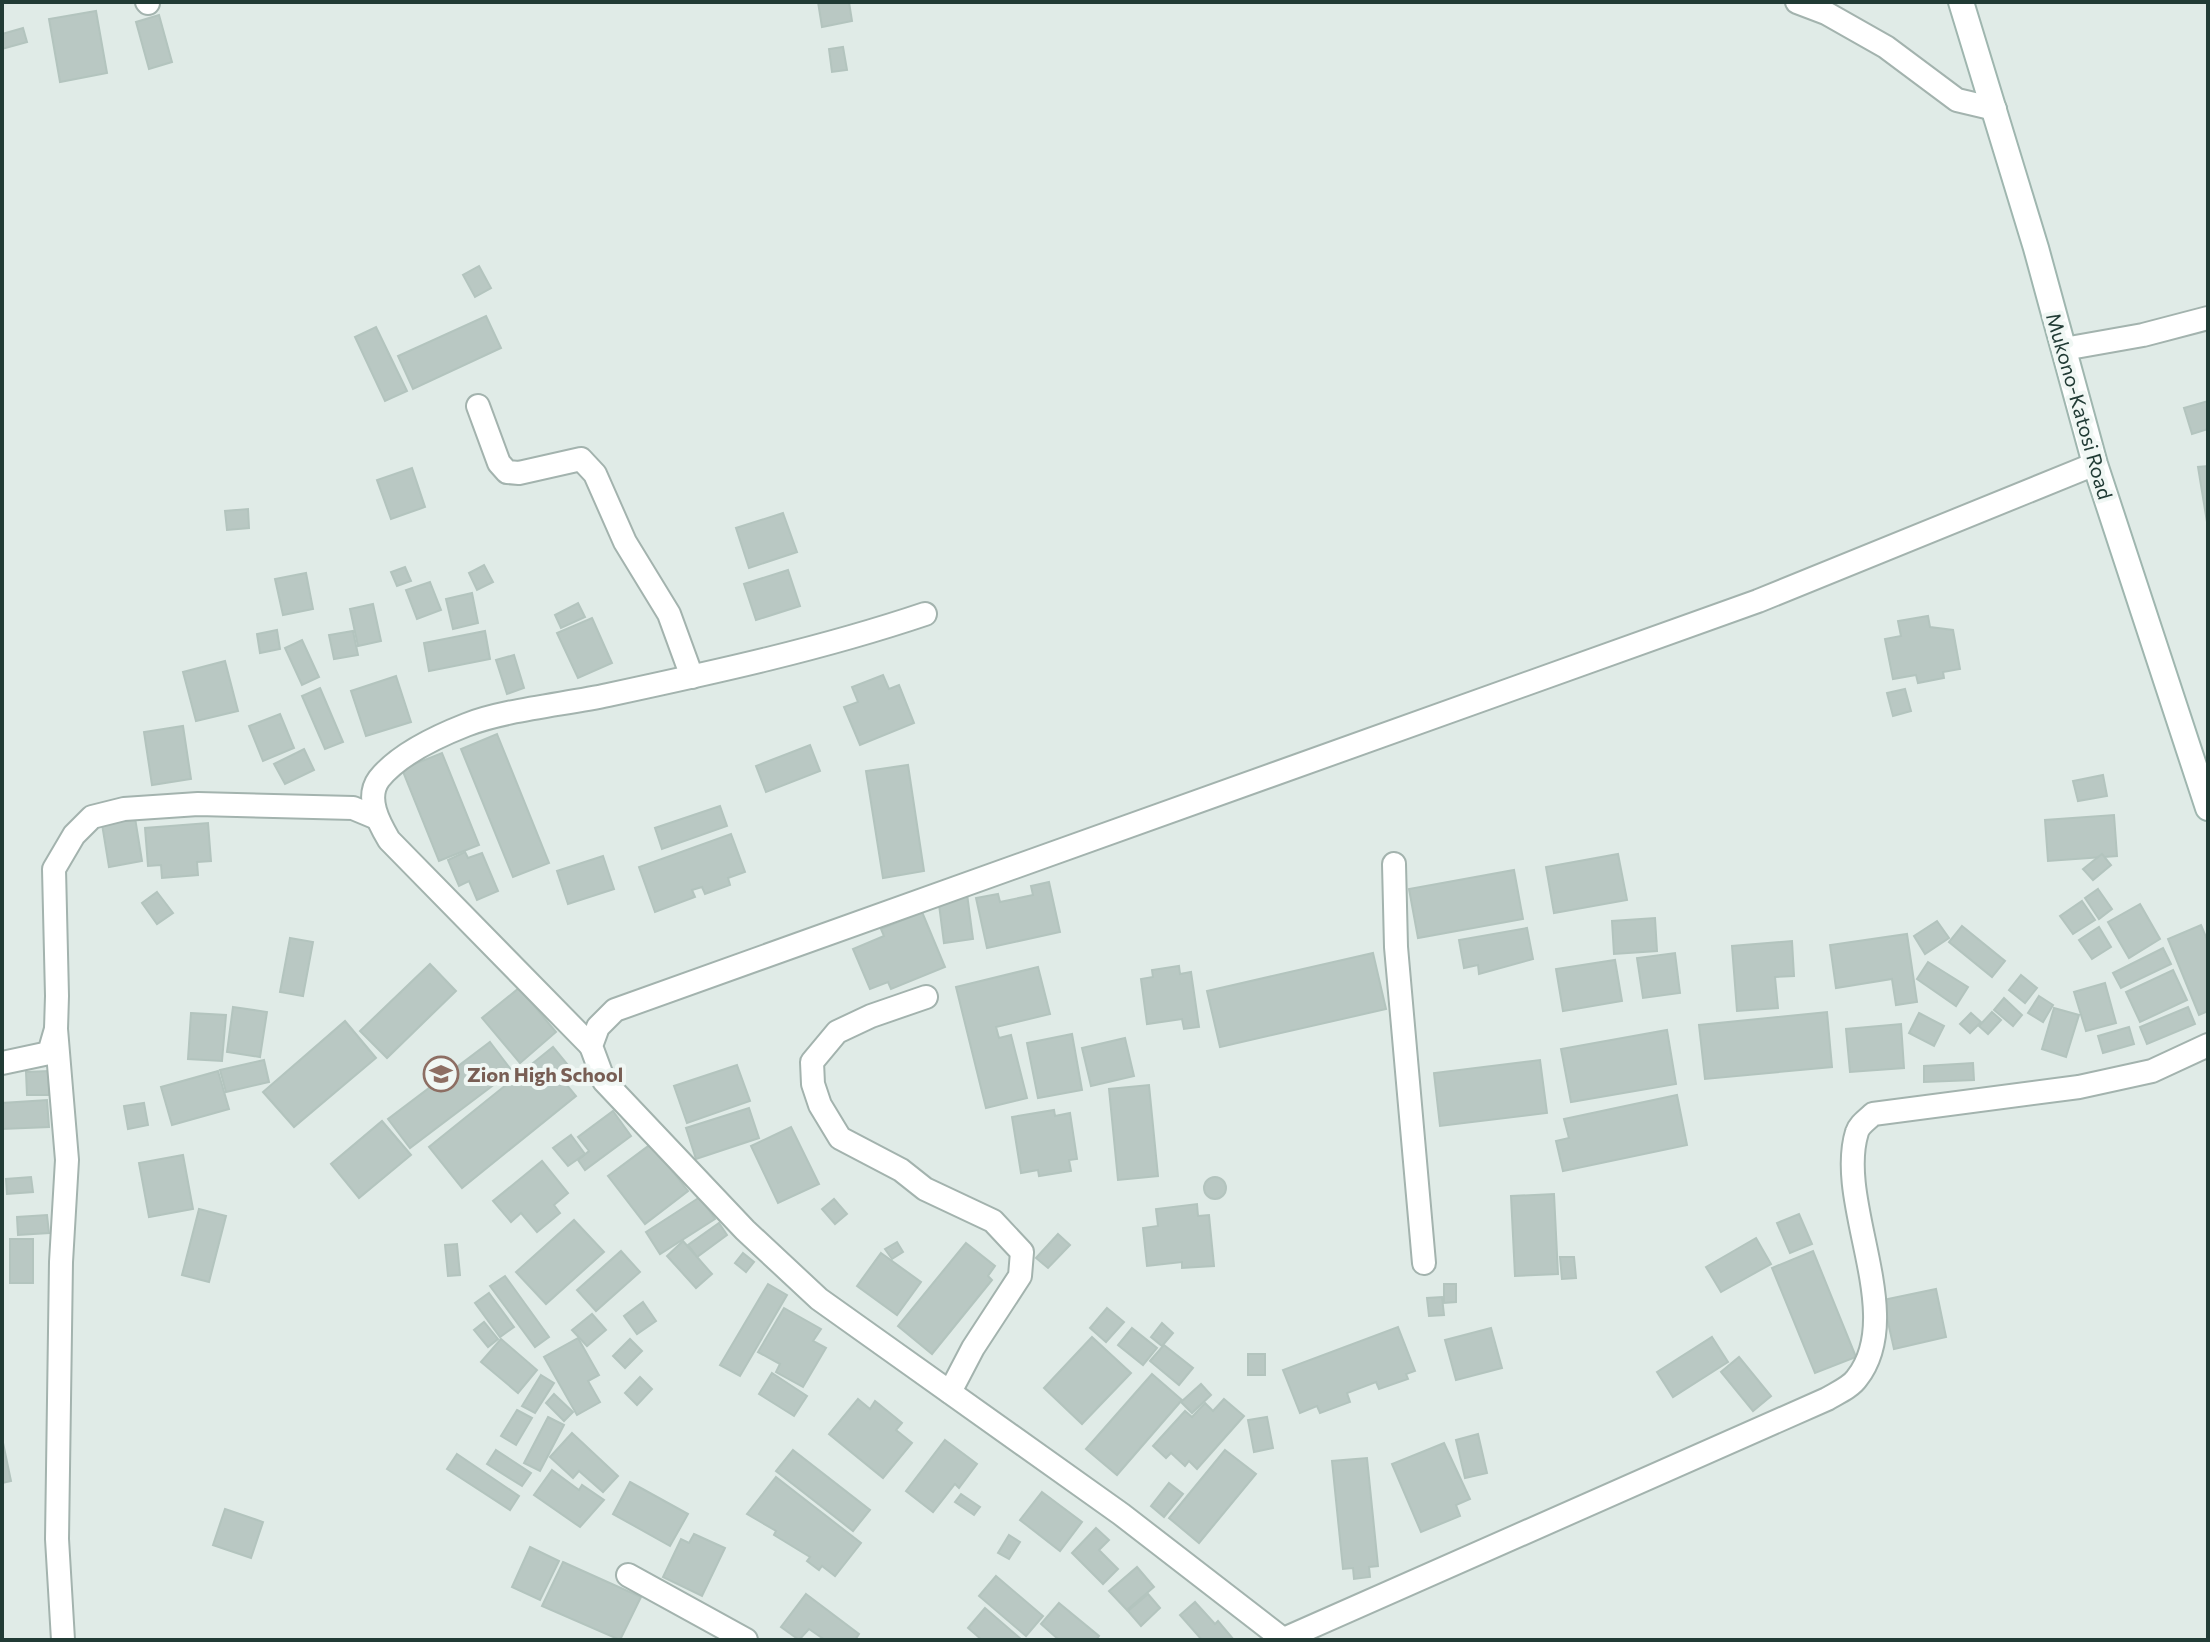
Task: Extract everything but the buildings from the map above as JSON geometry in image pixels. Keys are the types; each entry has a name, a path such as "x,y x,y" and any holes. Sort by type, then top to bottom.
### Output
{"main road":[{"name":"Mukono-Katosi Road","path":"1961,2 1995,109 2095,464 2208,808"}],"street":[{"path":"1797,2 1826,13 1886,47 1957,100 1995,109"},
{"path":"2064,349 2143,335 2208,318"},
{"path":"478,406 499,463 507,472 519,473 581,459 595,474 625,542 669,614 692,677"},
{"path":"591,1046 598,1027 615,1010 1758,601 2095,464"},
{"path":"925,614 846,641 468,724 419,748 380,778 372,791 377,818 389,840 591,1046 604,1081 745,1230 819,1299 1121,1514 1284,1639 1827,1399 1856,1381 1872,1354 1876,1318 1853,1159 1858,1129 1873,1114 2094,1084 2152,1071 2208,1045"},
{"path":"63,1640 57,1523 60,1290 67,1160 56,1029 54,869 74,835 92,817 124,809 198,804 353,808 377,818"},
{"path":"1394,864 1396,947 1424,1263"},
{"path":"926,997 871,1016 837,1032 812,1062 813,1084 820,1105 840,1138 901,1170 925,1189 993,1221 1022,1252 1020,1276 973,1348 950,1392"},
{"path":"2,1063 49,1053 56,1029"},
{"path":"628,1575 746,1640"}],"place":[{"name":"Zion High School","path":"441,1074"}]}
